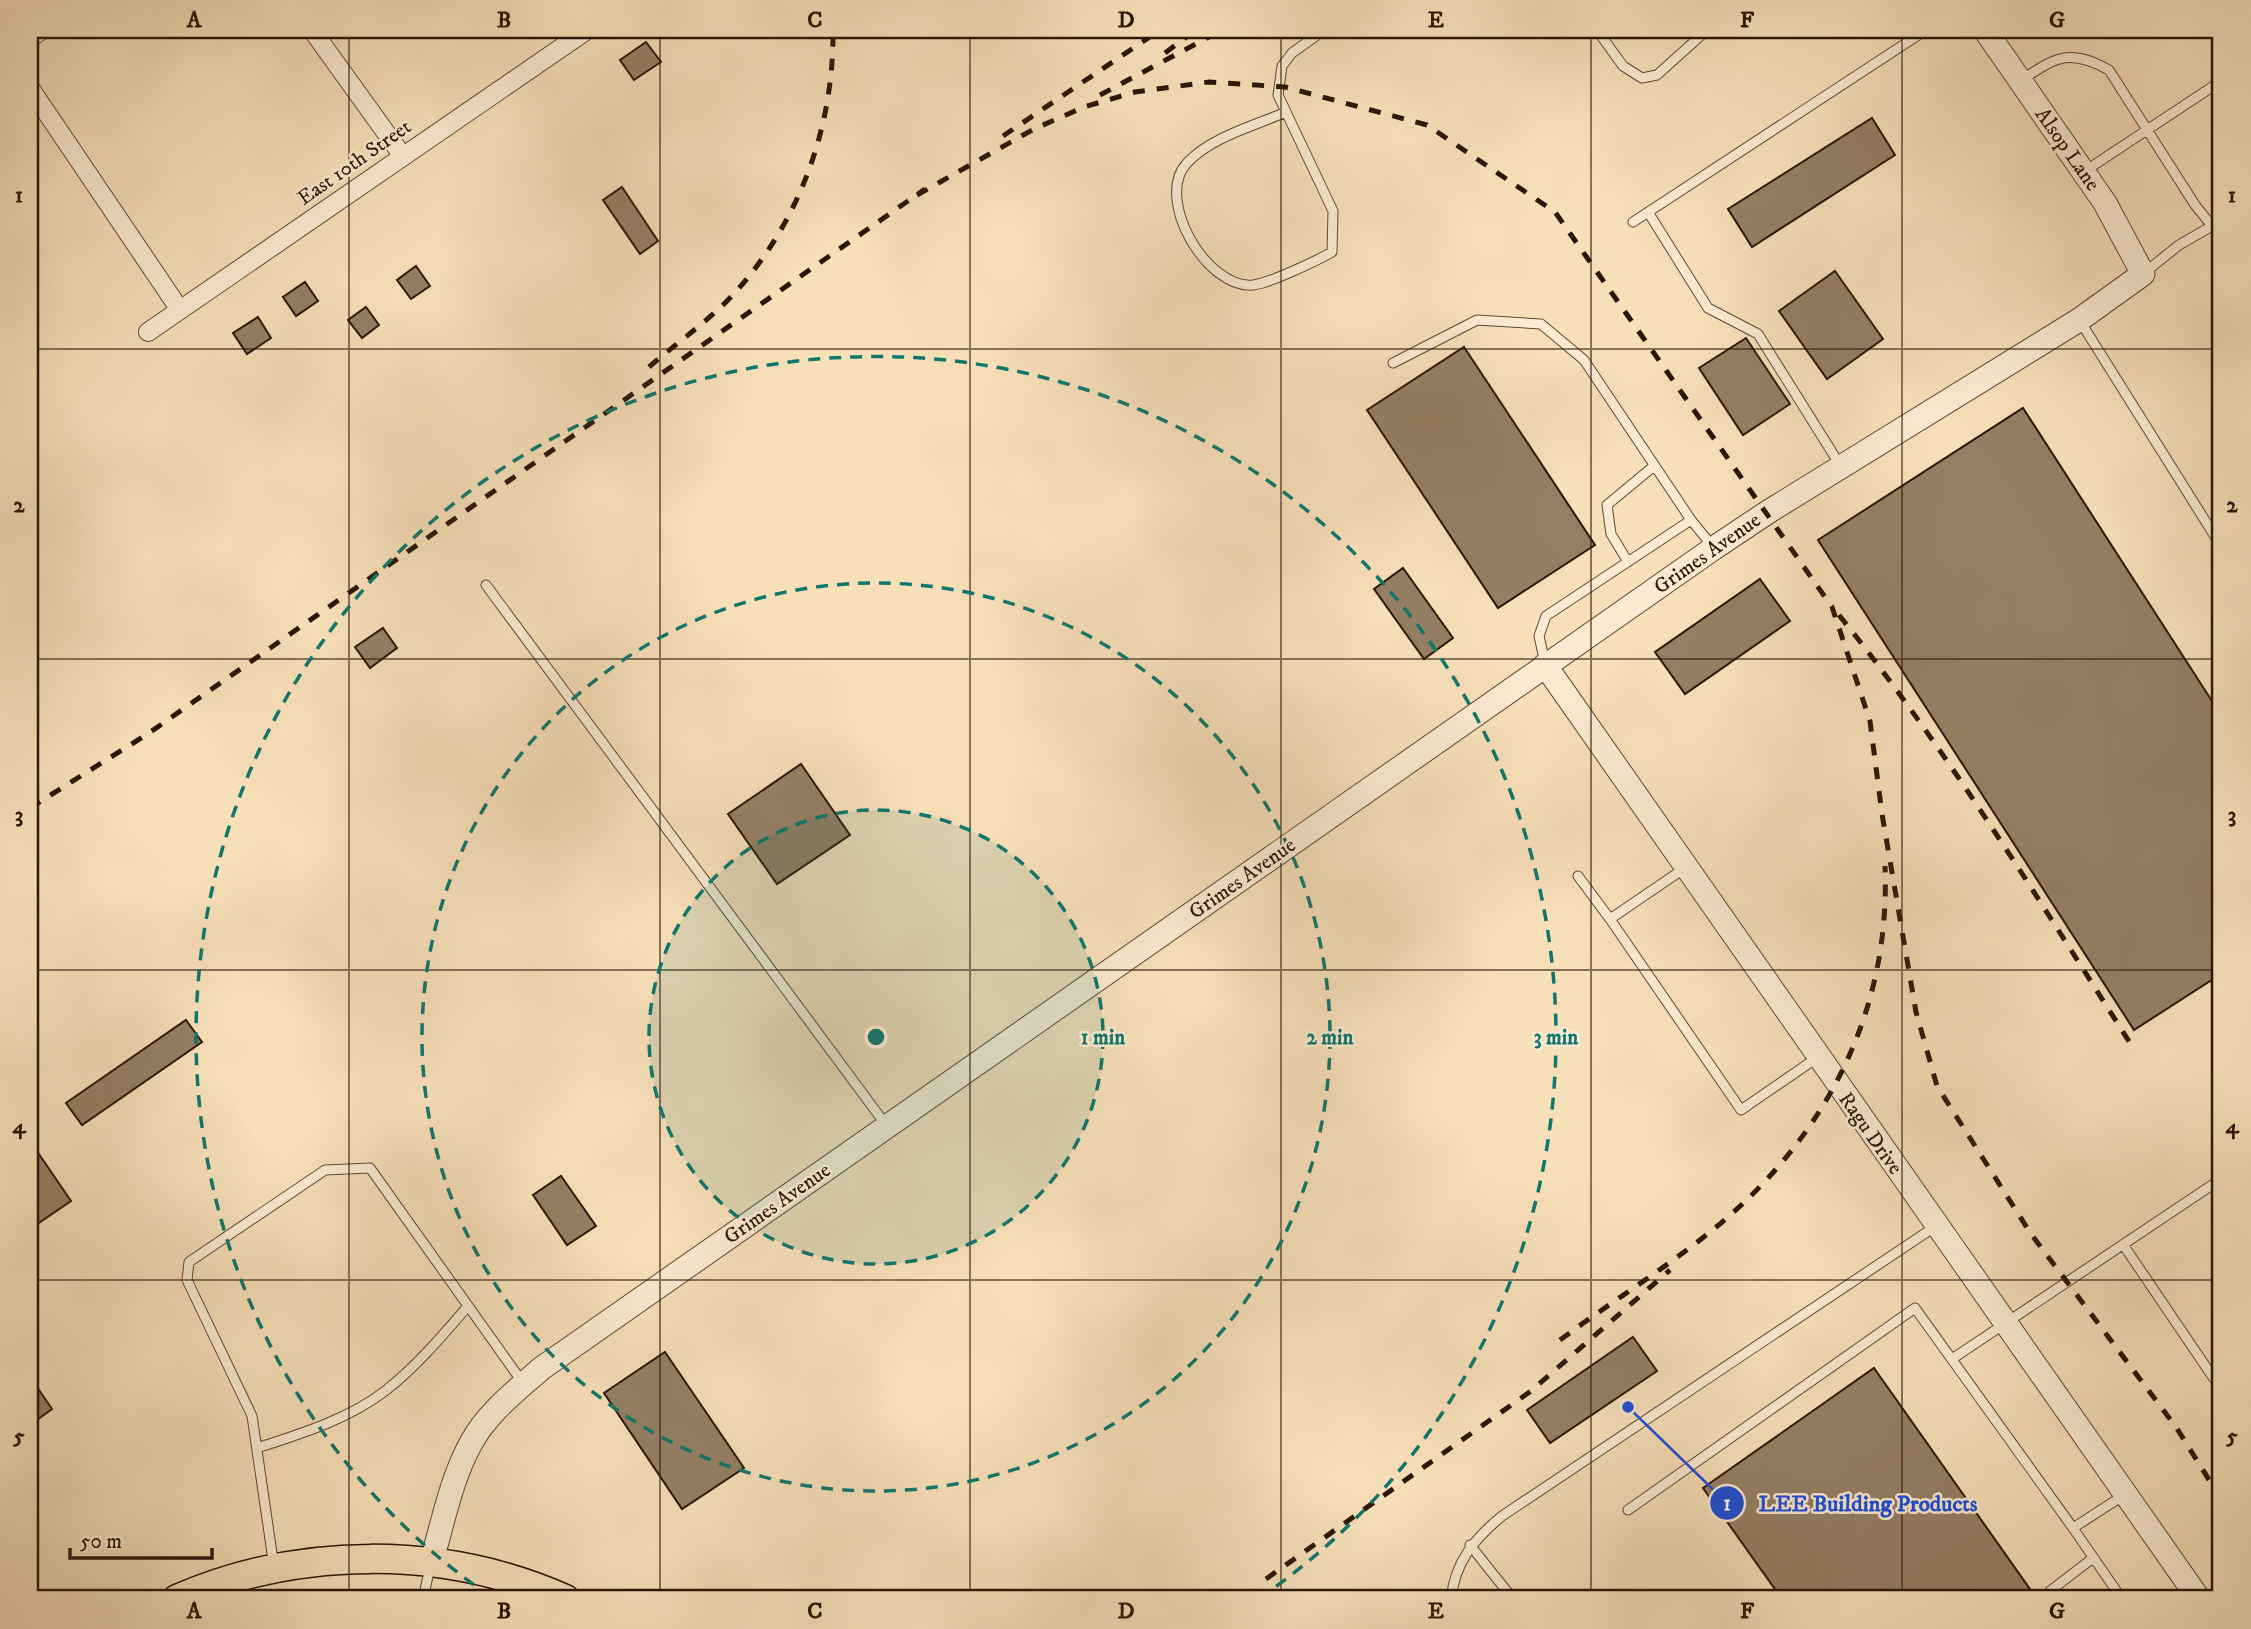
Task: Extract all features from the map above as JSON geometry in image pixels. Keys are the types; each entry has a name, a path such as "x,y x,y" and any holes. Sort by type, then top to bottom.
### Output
{"main road":[{"path":"177,1599 229,1580 274,1568 366,1559 431,1563 506,1578 565,1599"}],"street":[{"path":"30,38 42,30"},
{"path":"312,30 402,155"},
{"name":"East 10th Street","path":"148,332 587,30"},
{"name":"Alsop Lane","path":"1984,30 2084,172 2118,225 2143,274"},
{"path":"30,88 180,310"},
{"name":"Grimes Avenue","path":"431,1563 455,1482 471,1442 502,1402 542,1368 1714,548 1841,466 2079,320 2143,274"},
{"name":"Ragu Drive","path":"1545,665 2199,1599"}],"lane":[{"path":"1286,112 1213,144 1186,163 1174,187 1178,209 1200,257 1225,280 1253,285 1332,252 1333,211 1278,95 1282,66 1292,53 1324,30"},
{"path":"1597,30 1623,66 1642,78 1657,75 1707,30"},
{"path":"1633,222 1926,30"},
{"path":"2020,81 2057,57 2087,58 2109,70 2147,130 2216,227 2179,245 2143,274"},
{"path":"2084,172 2221,81"},
{"path":"1648,212 1708,309 1735,320 1758,334 1841,466"},
{"path":"1393,363 1477,320 1541,324 1584,360 1691,520 1714,548"},
{"path":"2079,320 2221,546"},
{"path":"1628,562 1612,534 1607,505 1654,466"},
{"path":"1545,665 1539,636 1546,616 1691,520"},
{"path":"486,585 887,1126"},
{"path":"1610,919 1686,867"},
{"path":"1578,876 1741,1110 1818,1057"},
{"path":"274,1568 252,1416 187,1280 189,1262 325,1170 370,1168 523,1384"},
{"path":"1952,1359 2221,1180"},
{"path":"1451,1599 1453,1579 1470,1545 1502,1516 1936,1226"},
{"path":"2124,1246 2221,1388"},
{"path":"257,1448 319,1427 384,1392 438,1341 468,1306"},
{"path":"1628,1510 1915,1308 2122,1599"},
{"path":"2073,1528 2125,1494"},
{"path":"1470,1545 1513,1599"},
{"path":"2057,1599 2050,1591 2093,1559"},
{"path":"423,1599 431,1563"}],"building":[{"path":"646,42 661,62 634,80 620,60"},
{"path":"1872,118 1895,155 1752,247 1728,209"},
{"path":"622,187 658,241 640,254 603,200"},
{"path":"416,266 430,286 411,299 397,280"},
{"path":"1835,271 1883,339 1827,379 1779,311"},
{"path":"305,282 318,301 296,316 283,297"},
{"path":"366,307 379,325 362,338 348,320"},
{"path":"258,317 271,338 247,354 233,333"},
{"path":"1746,338 1790,404 1743,435 1699,368"},
{"path":"1464,347 1595,545 1498,608 1367,410"},
{"path":"2023,408 2221,715 2221,974 2134,1030 1818,540"},
{"path":"1403,568 1453,638 1424,659 1374,589"},
{"path":"1760,579 1790,621 1685,694 1655,652"},
{"path":"383,628 397,648 370,668 355,647"},
{"path":"801,764 850,835 777,884 728,814"},
{"path":"186,1020 202,1042 82,1125 66,1103"},
{"path":"30,1141 71,1201 30,1229"},
{"path":"561,1176 596,1226 567,1245 533,1195"},
{"path":"1633,1337 1657,1371 1550,1443 1527,1410"},
{"path":"665,1352 744,1468 682,1509 604,1393"},
{"path":"1874,1368 2037,1599 1782,1599 1703,1488"},
{"path":"30,1377 52,1409 30,1425"}],"railway":[{"path":"649,367 727,301 752,273 792,210 807,176 827,104 833,30"},
{"path":"1003,136 1160,30"},
{"path":"1165,53 1196,30"},
{"path":"1100,95 1222,30"},
{"path":"917,195 1034,129 1084,107 1135,92 1209,82 1285,87 1427,125 1555,212 1832,607 1870,721 1882,814 1916,1012 1937,1086 2031,1234 2176,1427 2221,1499"},
{"path":"30,808 149,733 925,189"},
{"path":"1839,615 1955,772 2132,1046"},
{"path":"1560,1340 1715,1228 1754,1192 1789,1153 1819,1112 1844,1067 1863,1020 1877,971 1884,919 1885,866"},
{"path":"1266,1579 1531,1391 1670,1270"}],"place":[{"name":"LEE Building Products","path":"1628,1407"}]}
